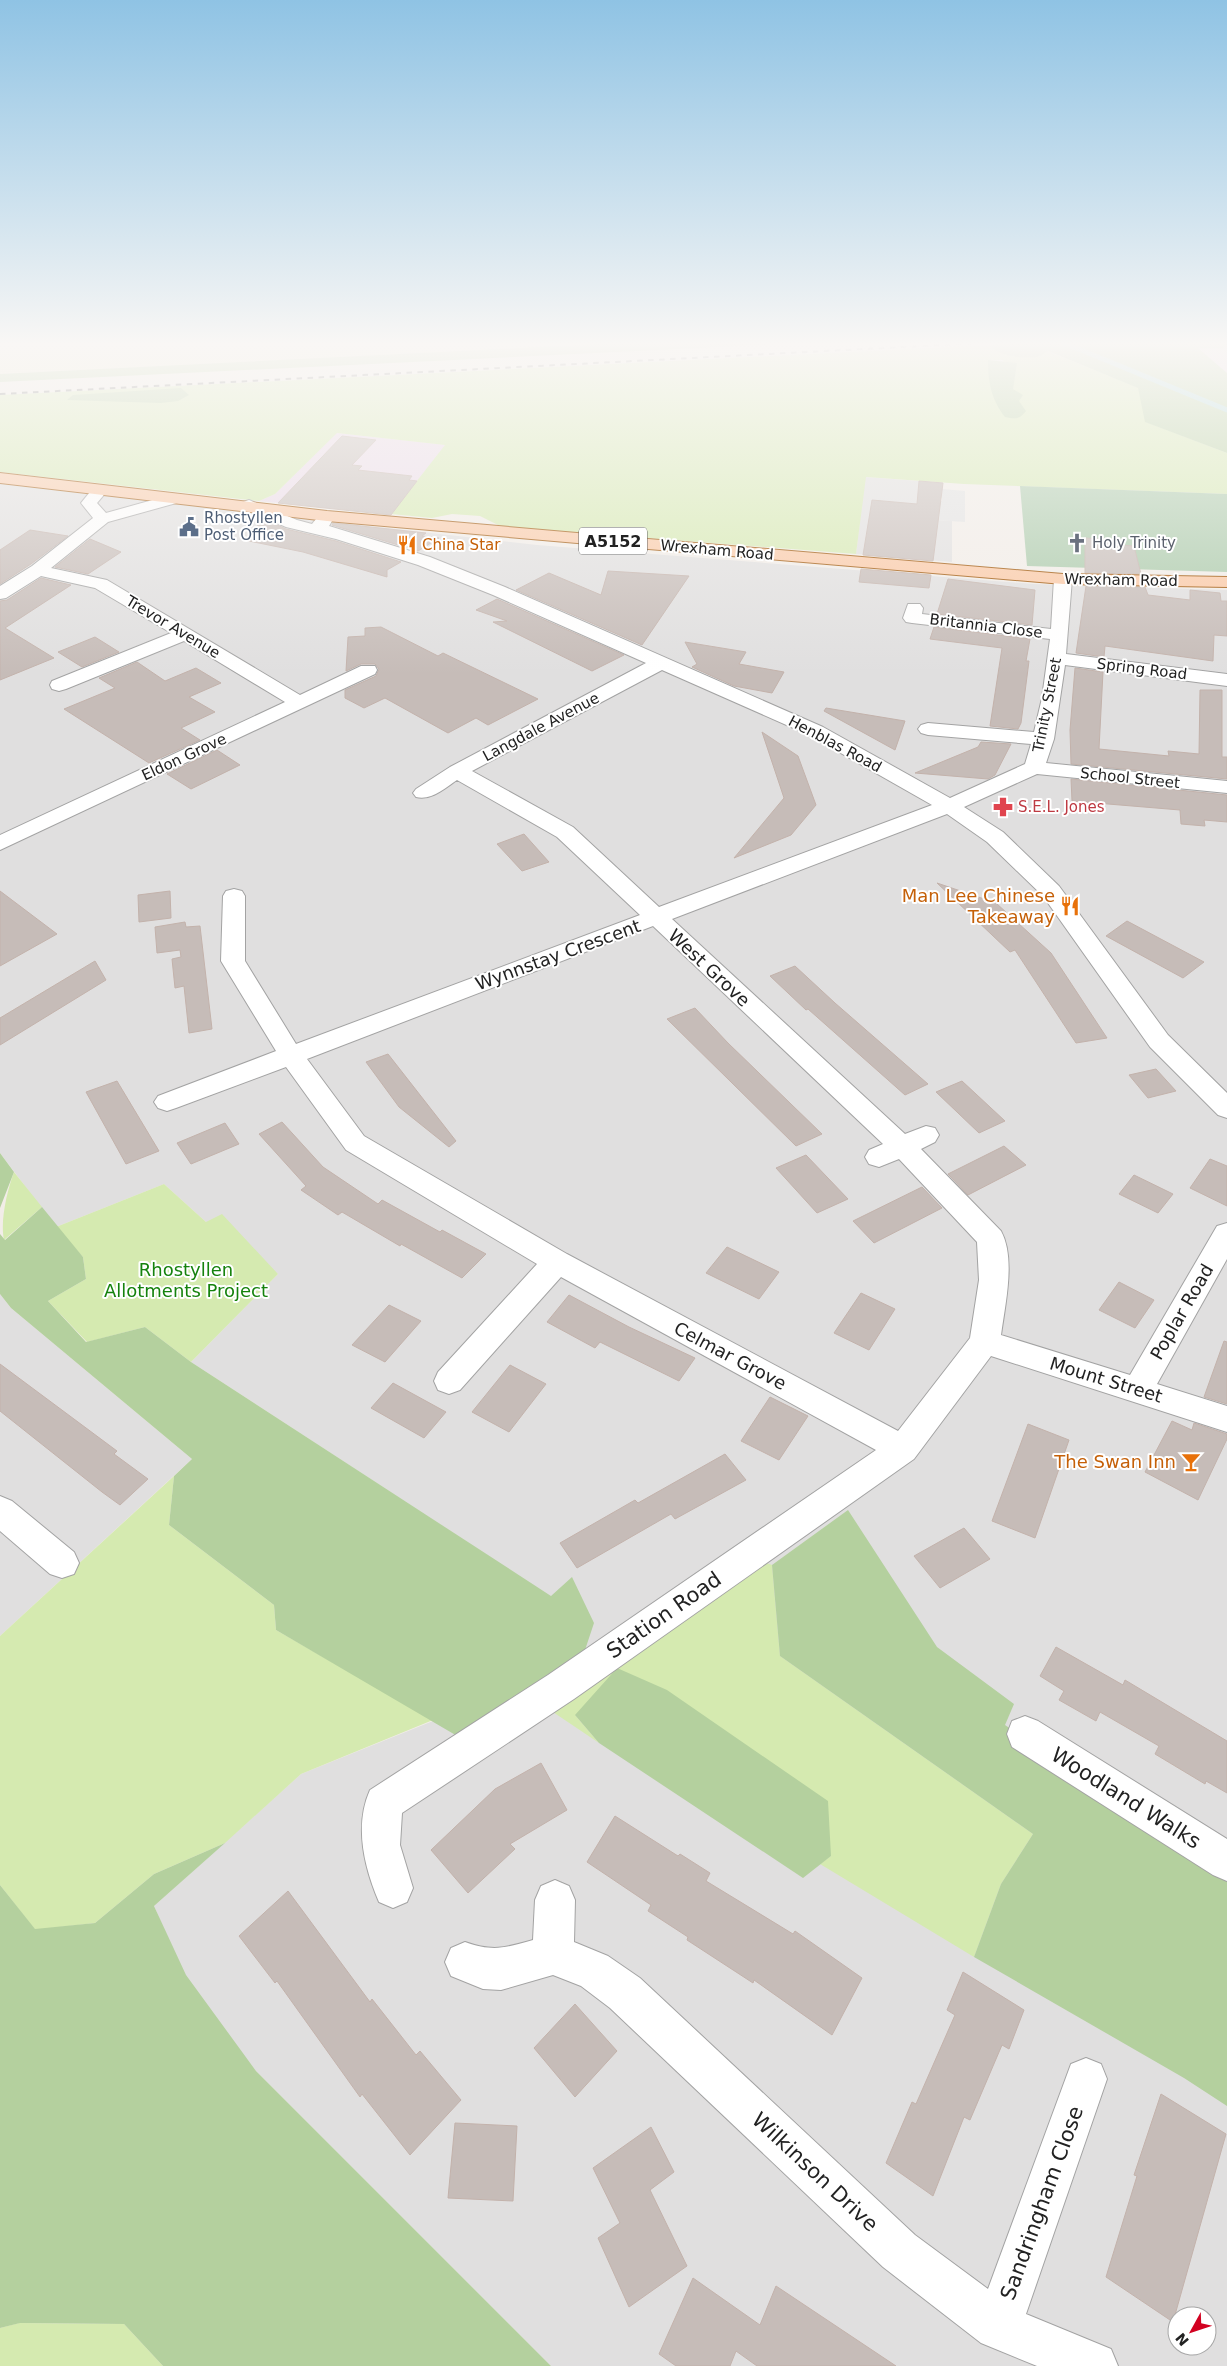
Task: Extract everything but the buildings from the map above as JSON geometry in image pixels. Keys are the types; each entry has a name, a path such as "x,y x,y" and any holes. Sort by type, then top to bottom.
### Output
{"main road":[{"name":"Wrexham Road","path":"0,478 174,499 249,505 331,525 1063,579 1227,582"}],"street":[{"path":"100,490 89,503 102,519"},
{"path":"0,594 38,570 102,519 174,499"},
{"name":"Henblas Road","path":"331,525 491,587 660,663 816,730 949,806 995,837 1051,891 1160,1041 1227,1109"},
{"name":"Trevor Avenue","path":"38,570 101,584 300,703"},
{"name":"Trinity Street","path":"949,806 1034,768 1044,739 1059,635 1063,579"},
{"name":"Britannia Close","path":"912,618 1059,635"},
{"path":"59,685 185,634"},
{"name":"Spring Road","path":"1056,658 1227,680"},
{"name":"Langdale Avenue","path":"424,792 457,771 515,742 660,663"},
{"name":"Eldon Grove","path":"0,843 368,670"},
{"path":"928,729 1044,739"},
{"name":"School Street","path":"1034,768 1227,787"},
{"name":"West Grove","path":"457,771 565,832 656,918 890,1152 991,1240 994,1280 984,1342"},
{"name":"Wynnstay Crescent","path":"167,1102 949,806"},
{"name":"Celmar Grove","path":"234,896 233,961 290,1054 355,1143 557,1262 903,1449"},
{"path":"890,1152 926,1135"},
{"name":"Poplar Road","path":"1138,1389 1227,1234"},
{"path":"449,1381 557,1262"},
{"name":"Mount Street","path":"984,1342 1138,1389 1227,1419"},
{"name":"Station Road","path":"393,1888 381,1845 383,1803 561,1687 903,1449 984,1342"},
{"path":"0,1511 62,1563"},
{"name":"Woodland Walks","path":"1025,1734 1227,1861"},
{"path":"465,1962 483,1969 501,1970 553,1955 555,1900"},
{"name":"Wilkinson Drive","path":"553,1955 594,1970 625,1993 898,2251 998,2326 1094,2366"},
{"name":"Sandringham Close","path":"998,2326 1086,2079"}],"shaded area":[{"path":"316,453 439,453 391,514 259,501 275,494"},
{"path":"865,477 919,481 917,519 952,521 952,562 856,554"},
{"path":"0,484 537,545 1034,584 1227,590 1227,2366 551,2366 256,2071 190,1987 154,1906 301,1774 433,1721 550,1596 191,1362 278,1274 206,1222 164,1184 56,1227 0,1153"},
{"path":"942,489 965,491 965,522 917,519 918,499 942,501"},
{"path":"0,1294 11,1308 192,1459 0,1636"}],"green space":[{"path":"0,453 316,453 275,494 259,501 0,472"},
{"path":"438,453 1227,453 1227,494 964,484 866,477 856,554 502,527 480,516 452,514 432,518 391,514"},
{"path":"1020,486 1227,494 1227,572 1027,566"},
{"path":"0,1153 14,1172 0,1208"},
{"path":"14,1172 42,1207 4,1240 5,1206"},
{"name":"Rhostyllen Allotments Project","path":"164,1184 206,1222 222,1214 278,1274 191,1362 145,1327 87,1342 48,1301 86,1279 83,1257 56,1227"},
{"path":"42,1207 83,1257 86,1279 48,1301 86,1342 145,1327 191,1362 551,1596 572,1577 594,1623 581,1662 464,1740 276,1630 274,1605 169,1525 174,1476 192,1459 11,1308 0,1294 0,1234 5,1240"},
{"path":"174,1476 169,1525 274,1605 276,1630 433,1720 301,1774 225,1843 154,1874 95,1923 35,1930 0,1885 0,1636"},
{"path":"848,1510 937,1647 1014,1704 1005,1725 1227,1873 1227,2106 1184,2078 974,1957 1001,1884 1033,1834 780,1656 772,1565"},
{"path":"761,1561 772,1565 780,1656 1033,1834 1001,1884 974,1957 820,1864 831,1856 575,1715 599,1743 547,1708"},
{"path":"617,1668 667,1690 828,1801 831,1856 803,1878 599,1743 575,1715"},
{"path":"225,1843 154,1906 186,1975 256,2071 551,2366 163,2366 124,2324 20,2323 0,2328 0,1885 35,1929 95,1923 154,1874"},
{"path":"19,2323 124,2324 163,2366 0,2366 0,2328"}],"place":[{"name":"Rhostyllen Post Office","path":"189,527"},
{"name":"Holy Trinity","path":"1077,543"},
{"name":"China Star","path":"407,545"},
{"name":"S.E.L. Jones","path":"1003,807"},
{"name":"Man Lee Chinese Takeaway","path":"1070,906"},
{"name":"The Swan Inn","path":"1191,1462"}]}
